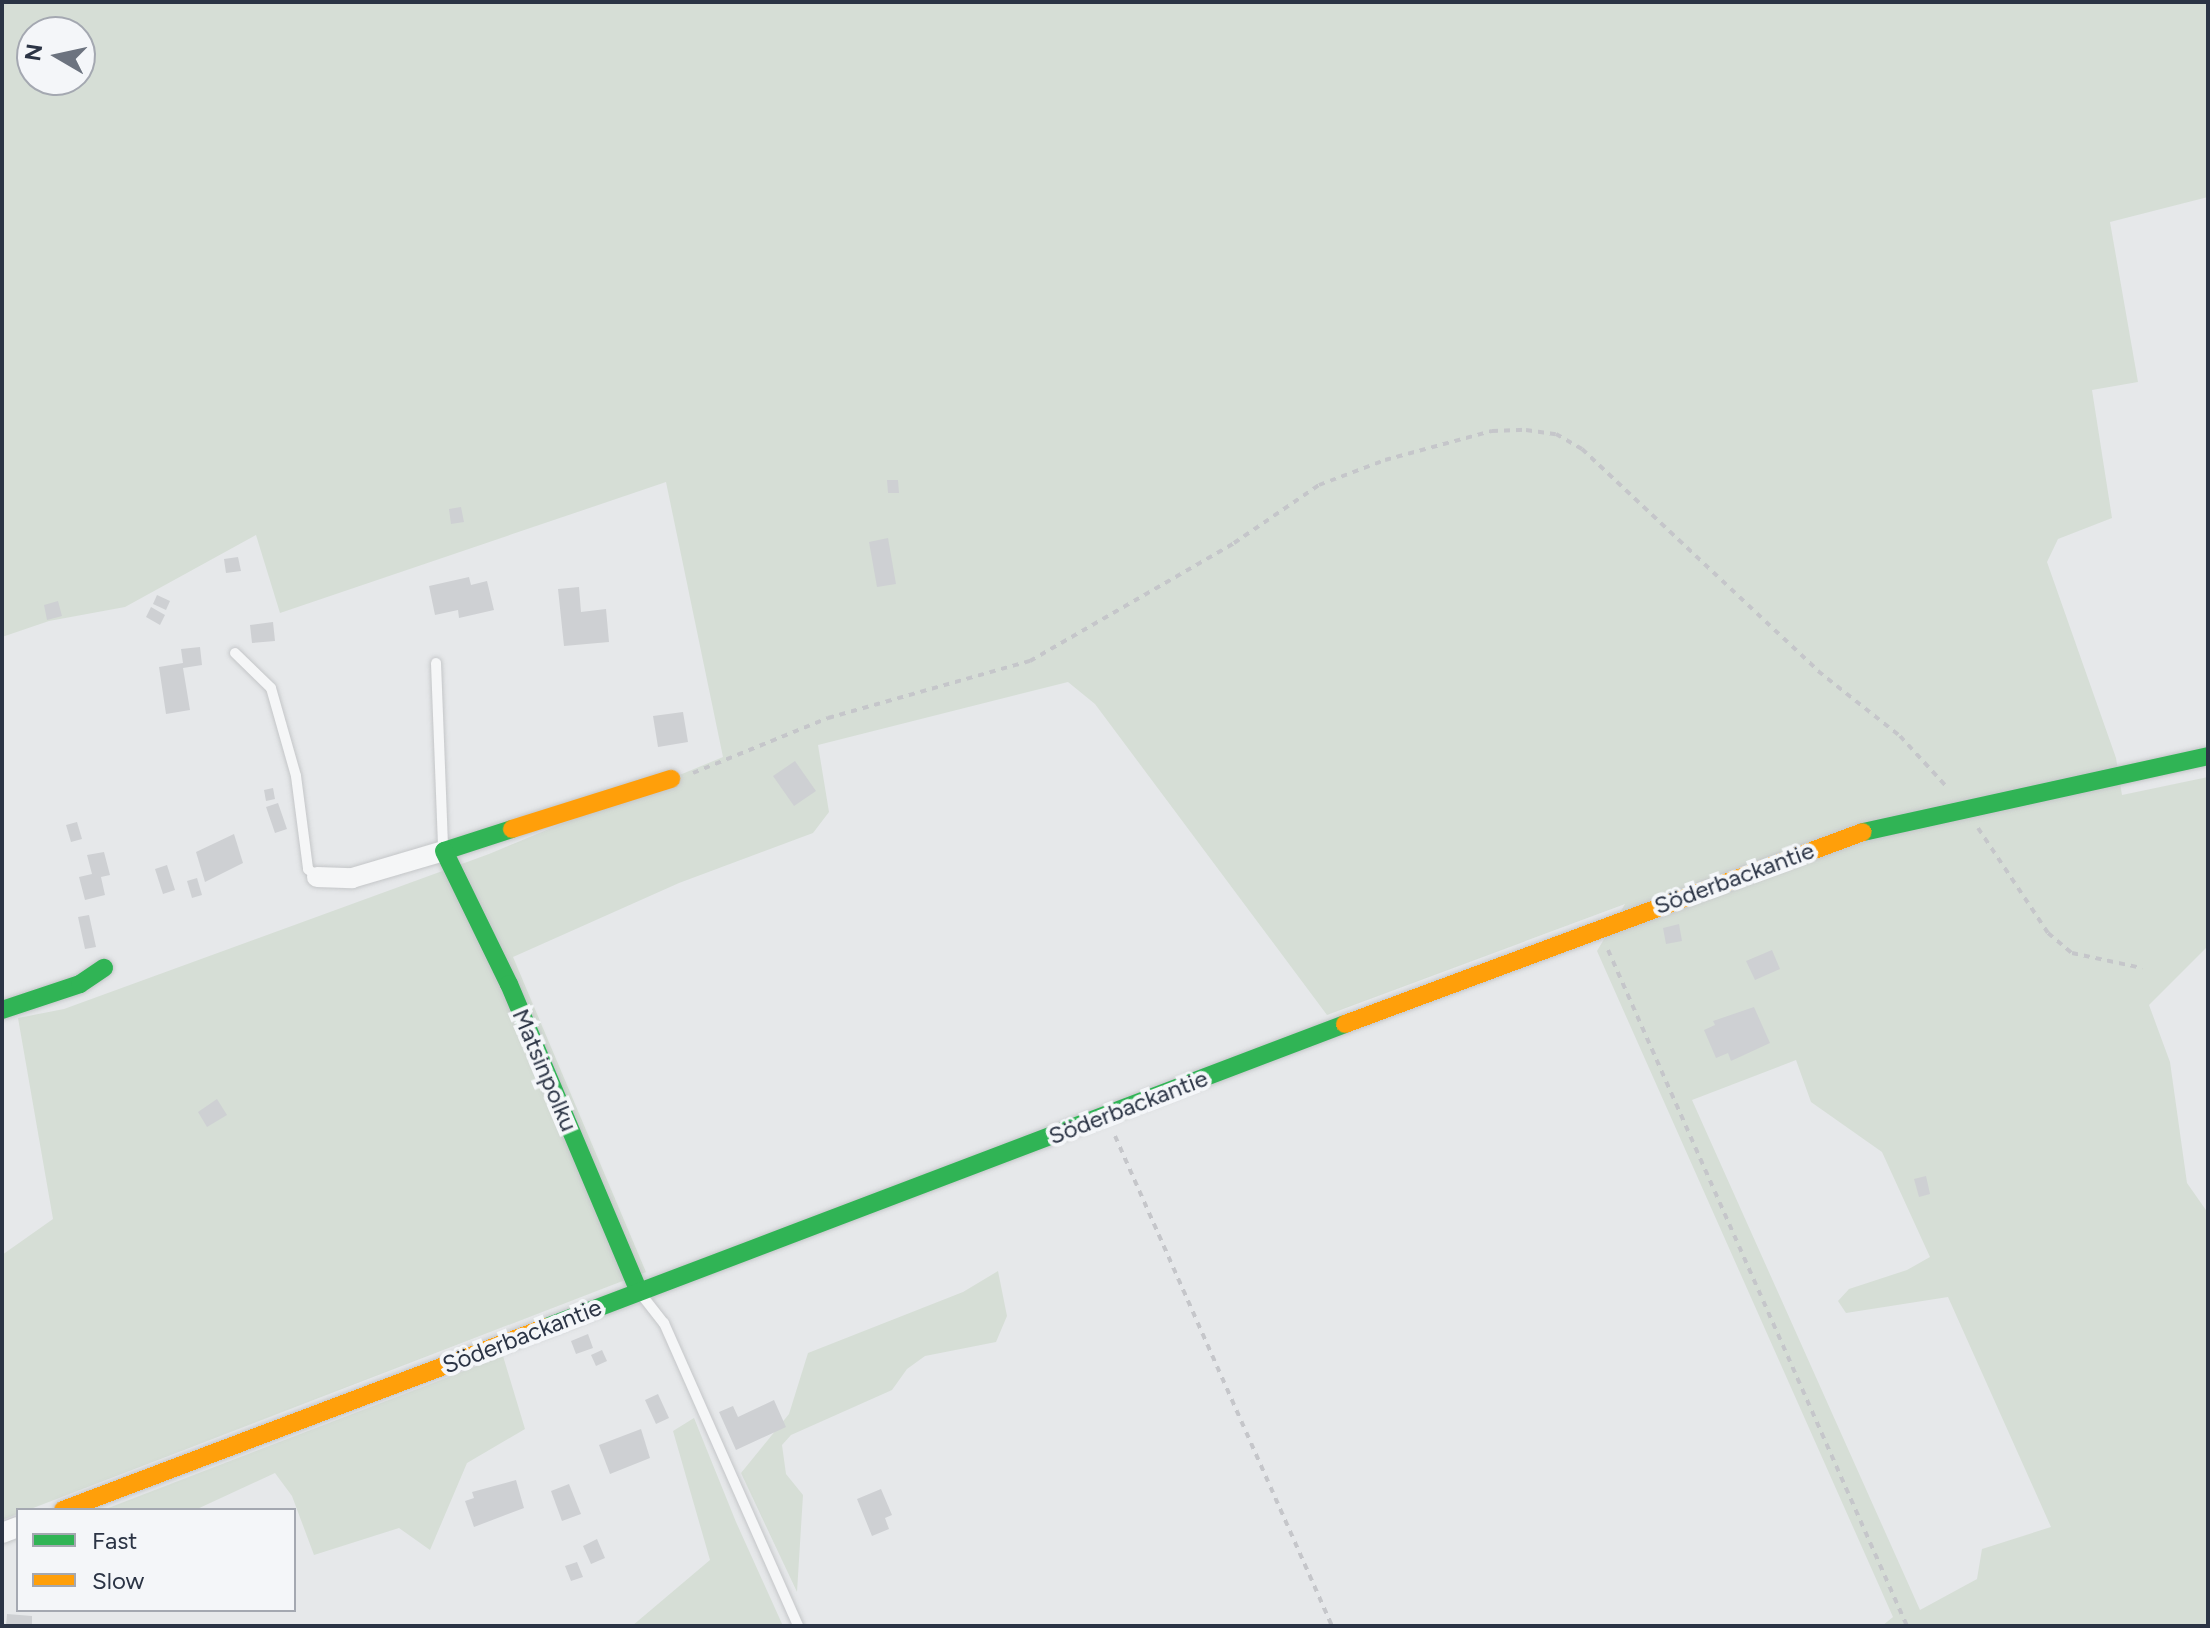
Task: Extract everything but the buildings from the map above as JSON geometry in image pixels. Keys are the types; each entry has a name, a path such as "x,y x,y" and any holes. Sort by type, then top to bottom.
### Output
{"street":[{"name":"Söderbackantie","path":"68,1508 1889,823 2208,756"},
{"path":"317,877 352,878 671,779"},
{"name":"Matsinpolku","path":"444,851 509,984 639,1292"},
{"path":"2,1010 80,984 104,968"}],"lane":[{"path":"235,653 271,688 296,776 308,869 317,877"},
{"path":"436,663 444,851"},
{"path":"639,1292 664,1323 798,1626"}],"path":[{"path":"671,779 755,752 828,718 1030,661 1234,543 1319,485 1479,435 1526,430 1556,434 1582,449 1818,671 1900,736 1964,806 2048,933 2072,953 2142,968"},
{"path":"1601,929 1642,1036 1907,1626"},
{"path":"1108,1115 1332,1626"}],"shaded area":[{"path":"2,2 2208,2 2208,197 2110,222 2138,382 2092,390 2112,518 2058,539 2047,562 2116,758 2122,795 2208,777 2208,946 2149,1005 2170,1062 2187,1183 2208,1213 2208,1626 1882,1626 1893,1617 1597,951 1625,904 1327,1015 1095,704 1068,682 818,745 829,812 813,833 679,883 513,957 646,1272 33,1508 16,1508 16,1515 2,1520 2,1255 53,1219 18,1018 64,1009 489,854 723,757 666,482 280,613 256,535 125,607 49,621 2,637","holes":["1796,1060 1811,1102 1882,1152 1930,1257 1907,1270 1849,1289 1838,1301 1846,1313 1948,1297 2051,1527 1982,1549 1977,1579 1920,1610 1692,1100"]},
{"path":"998,1271 1007,1316 996,1342 925,1356 907,1369 892,1390 791,1435 782,1445 786,1474 803,1495 797,1592 741,1473 789,1414 808,1353 963,1292"},
{"path":"503,1356 525,1429 467,1463 430,1550 399,1528 314,1555 292,1496 275,1473 199,1508 108,1508"},
{"path":"694,1418 783,1626 632,1626 710,1560 673,1431"}],"traffic: fast":[{"path":"1863,832 2208,756"},
{"path":"512,829 444,851 509,984 639,1292"},
{"path":"2,1010 80,984 104,968"},
{"path":"547,1327 1345,1024"}],"traffic: slow":[{"path":"512,829 671,779"},
{"path":"1345,1024 1863,832"},
{"path":"68,1508 547,1327"}]}
